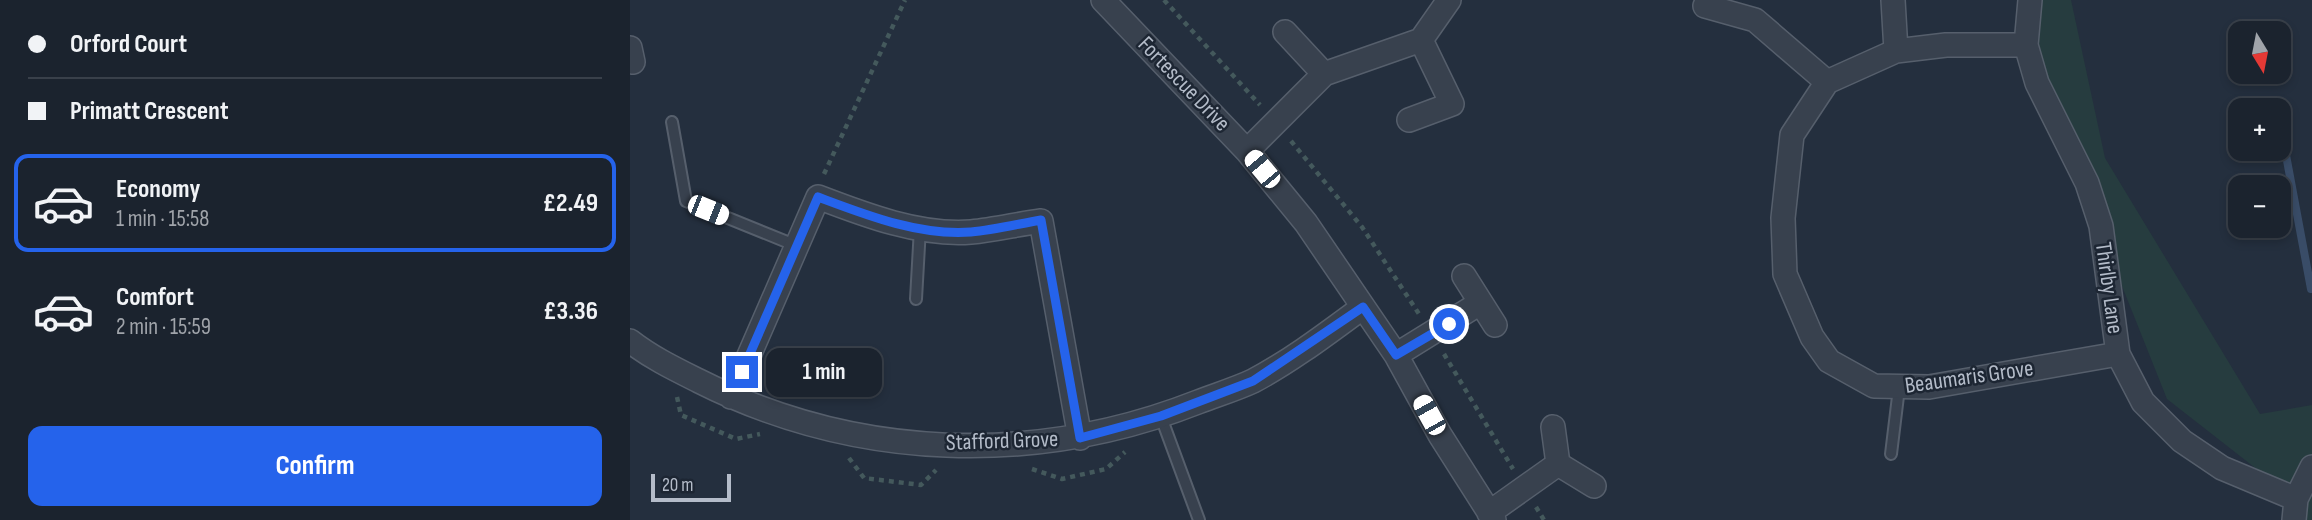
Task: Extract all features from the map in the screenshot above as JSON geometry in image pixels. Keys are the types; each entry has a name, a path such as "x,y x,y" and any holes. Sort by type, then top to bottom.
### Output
{"street":[{"name":"Fortescue Drive","path":"1103,0 1247,151 1306,223 1396,355 1440,435 1491,517"},
{"path":"1247,151 1324,74 1421,40 1449,0"},
{"path":"1893,0 1896,51"},
{"name":"Thirlby Lane","path":"2030,0 2026,45 2037,82 2087,183 2101,226 2118,354 2143,402 2182,441 2222,468 2295,509"},
{"path":"1705,6 1755,20 1828,82 1896,51 1946,45 2026,45"},
{"path":"1285,32 1324,74"},
{"path":"1409,120 1452,104 1421,40"},
{"name":"Beaumaris Grove","path":"1828,82 1792,135 1783,218 1785,274 1812,337 1829,361 1874,386 1899,388 1929,387 2118,354"},
{"path":"731,397 818,197 869,216 920,228 969,232 1041,220 1080,438"},
{"path":"1464,276 1495,325"},
{"path":"1396,355 1480,303"},
{"name":"Stafford Grove","path":"630,341 649,355 731,397 812,425 894,443 985,446 1080,438 1161,416 1253,381 1363,307"},
{"path":"1553,427 1558,464"},
{"path":"1491,517 1524,486 1558,464"},
{"path":"1558,464 1594,486"},
{"path":"2295,509 2312,467"}],"lane":[{"path":"672,122 686,201 797,246"},
{"path":"916,299 920,228"},
{"path":"1891,454 1899,388"},
{"path":"1161,416 1199,520"}],"path":[{"path":"818,197 824,175 905,0"},
{"path":"1164,0 1276,123 1362,227 1433,334 1485,426 1544,520"}],"green space":[{"path":"2042,0 2071,0 2105,158 2260,414 2312,405 2312,520 2294,520 2295,499 2167,399 2026,45"}],"waterway":[{"path":"2287,161 2311,289"}],"route":[{"path":"742,372 818,197 869,216 920,228 969,232 1041,220 1080,438 1161,416 1253,381 1363,307 1396,355 1449,324"}]}
